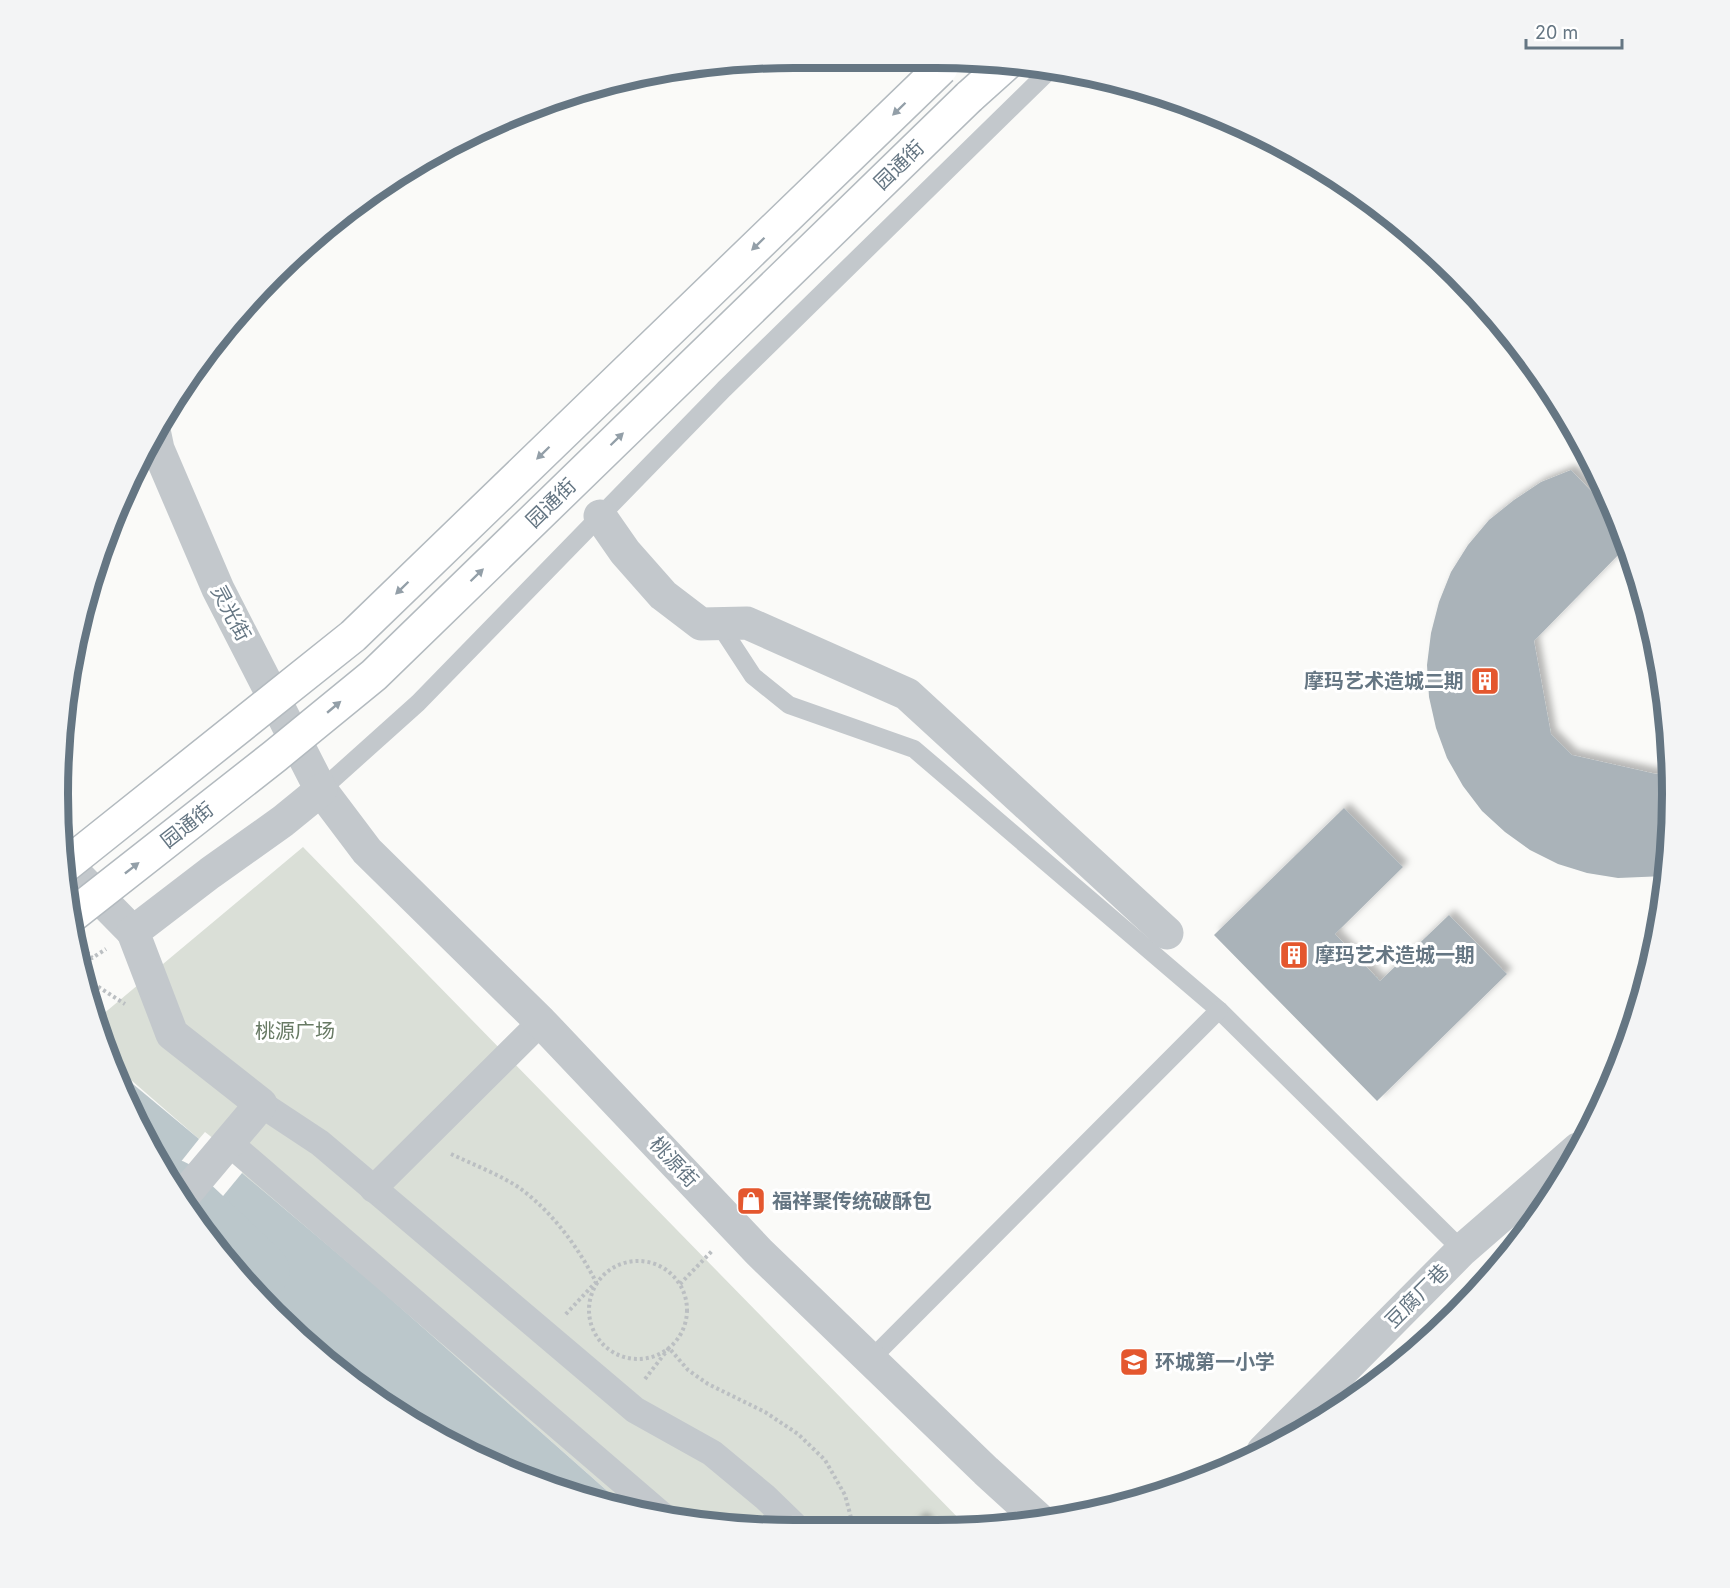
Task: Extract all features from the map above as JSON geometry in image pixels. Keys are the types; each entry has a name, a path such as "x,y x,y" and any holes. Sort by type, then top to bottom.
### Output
{"main road":[{"name":"园通街","path":"71,861 353,636 941,68"},
{"name":"园通街","path":"77,911 374,675 998,71"}],"street":[{"name":"灵光街","path":"157,445 218,589 321,790"},
{"path":"600,516 625,552 663,595 700,624 747,623 907,694 1167,933"},
{"path":"133,932 283,821 321,790"},
{"name":"桃源街","path":"321,790 367,851 541,1022 735,1227 986,1472 1033,1514"},
{"path":"72,871 133,932 172,1034 261,1104 320,1143 635,1410 712,1453 789,1520"},
{"path":"373,1189 541,1022"},
{"path":"186,1192 261,1104"},
{"path":"226,1145 652,1507"},
{"name":"豆腐厂巷","path":"1281,1433 1462,1250 1561,1164"}],"lane":[{"path":"321,790 418,703 724,389 1044,76"},
{"path":"719,624 753,676 789,705 914,749 1218,1010 1462,1250"},
{"path":"870,1360 1218,1010"}],"path":[{"path":"422,1140 520,1188 547,1211 578,1249 596,1282 589,1301 589,1319 594,1335 605,1348 620,1356 637,1360 654,1357 669,1348"},
{"path":"681,1284 735,1227"},
{"path":"546,1335 606,1272 621,1264 638,1260 655,1263 670,1272 681,1284 687,1302 686,1319 680,1335 627,1403"},
{"path":"669,1348 688,1370 708,1384 765,1412 798,1434 825,1460 845,1495 852,1520"}],"green space":[{"name":"桃源广场","path":"303,847 960,1520 746,1519 652,1507 612,1497 613,1496 375,1285 242,1173 247,1165 205,1132 199,1139 124,1074 102,1015"}],"shaded area":[{"path":"126,1078 199,1139 174,1171 142,1115"},
{"path":"242,1173 375,1285 613,1496 560,1482 516,1465 473,1446 390,1398 315,1340 280,1308 248,1273 205,1218"}],"building":[{"name":"摩玛艺术造城二期","path":"1571,470 1600,500 1621,552 1534,641 1551,734 1572,755 1656,774 1662,773 1661,842 1657,876 1618,878 1587,873 1558,864 1530,850 1482,811 1463,786 1447,758 1436,728 1429,697 1427,665 1431,633 1439,602 1451,572 1468,545 1489,520 1541,482"},
{"name":"摩玛艺术造城一期","path":"1344,808 1403,867 1335,934 1380,981 1449,915 1507,974 1377,1101 1214,935"}],"waterway":[{"path":"205,1218 261,1271"}],"place":[{"name":"摩玛艺术造城二期","path":"1485,681"},
{"name":"摩玛艺术造城一期","path":"1294,955"},
{"name":"福祥聚传统破酥包","path":"751,1201"},
{"name":"环城第一小学","path":"1134,1362"}]}
